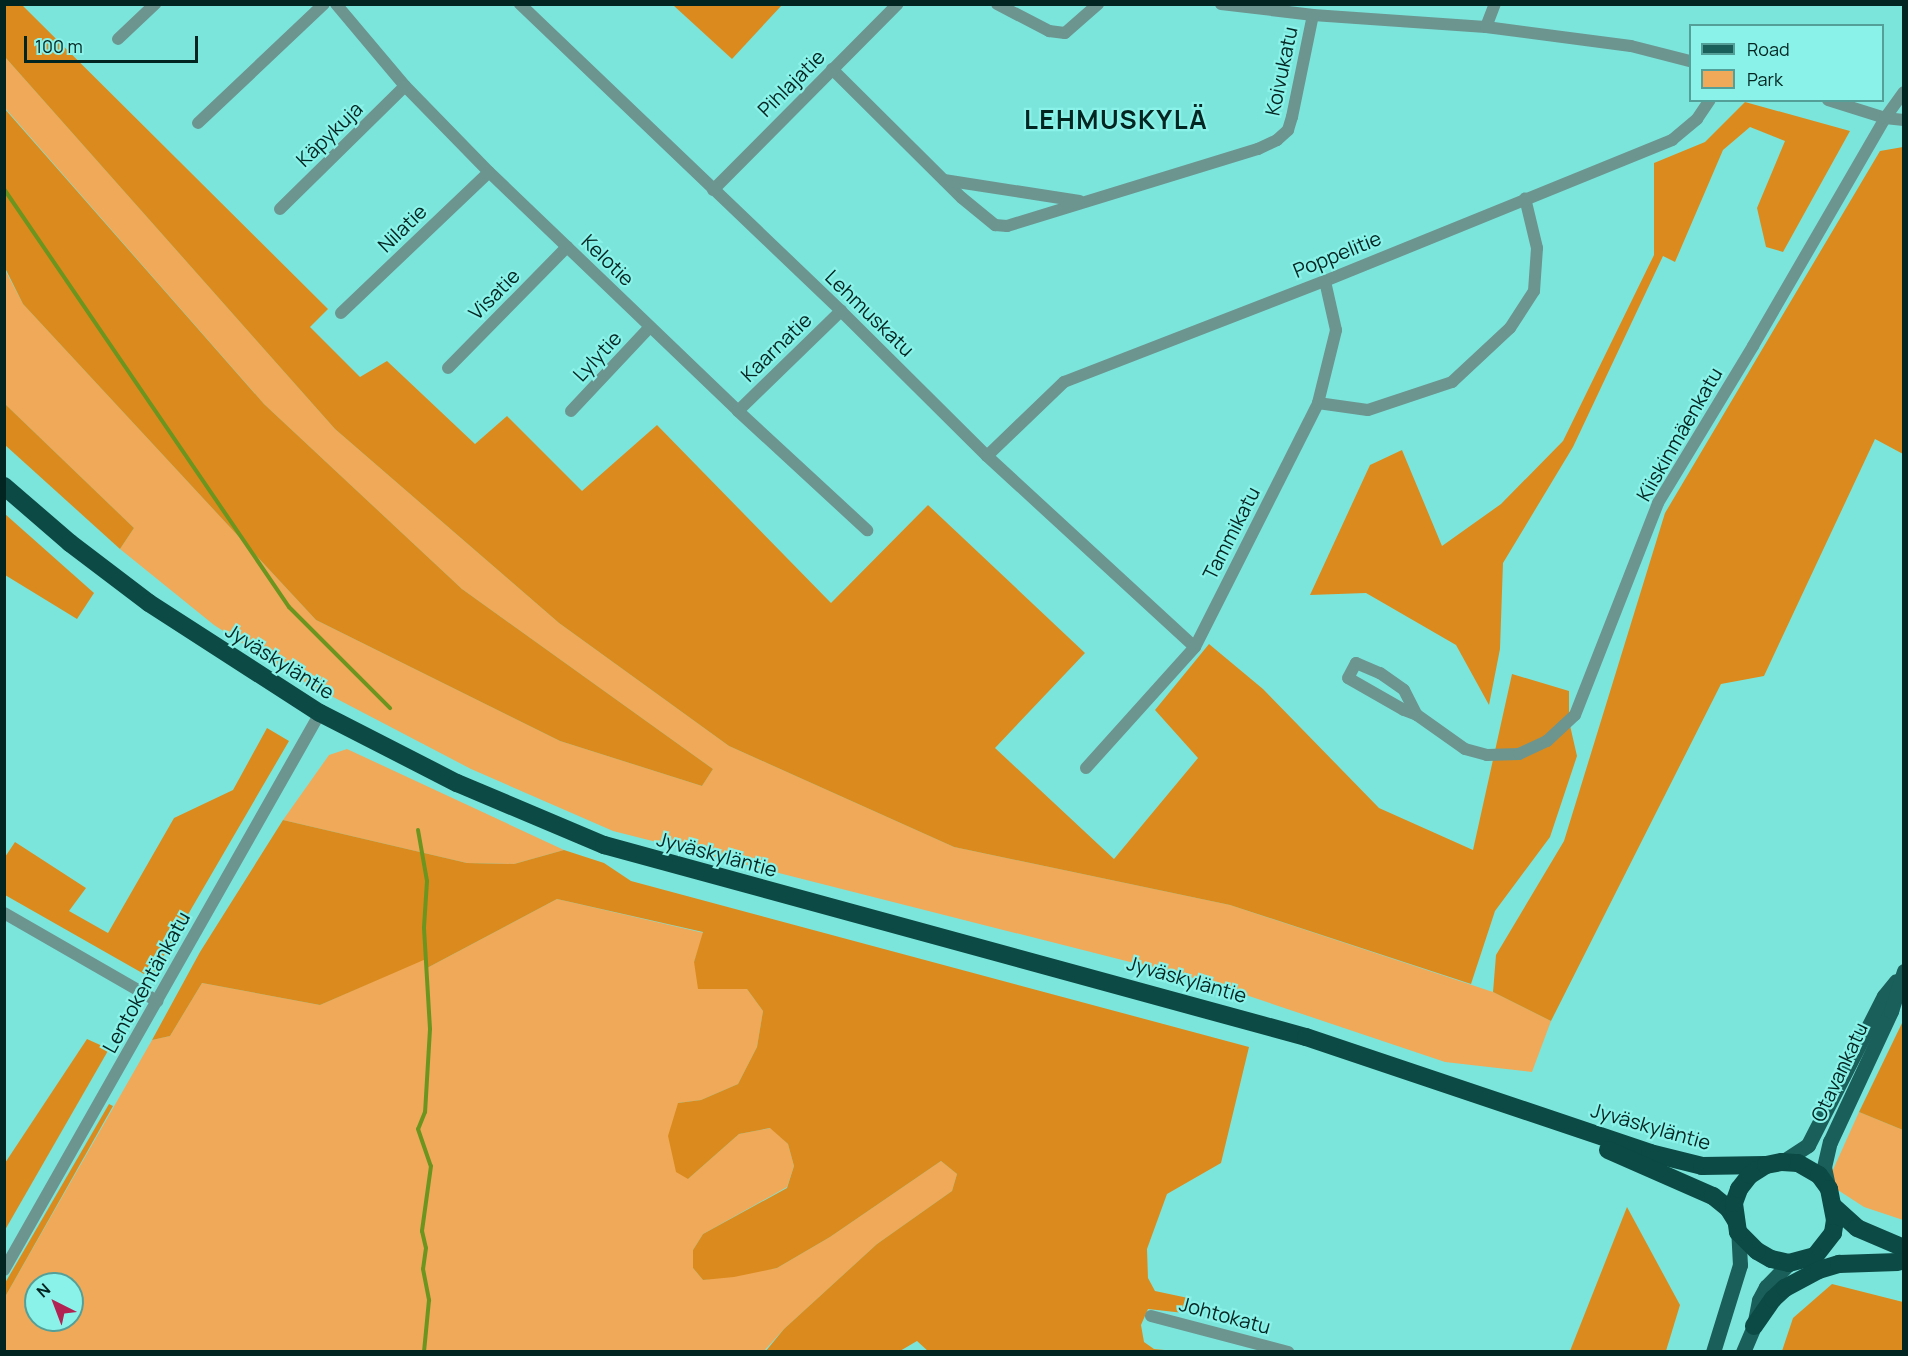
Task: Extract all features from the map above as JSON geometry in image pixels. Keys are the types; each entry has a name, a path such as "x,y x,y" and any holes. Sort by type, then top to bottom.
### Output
{"highway":[{"name":"Jyväskyläntie","path":"4,486 70,543 149,603 320,713 457,783 604,845 1306,1036 1650,1153 1702,1166 1774,1164"},
{"name":"Jyväskyläntie","path":"1493,1101 1690,1184 1721,1201 1737,1226"},
{"path":"1815,1256 1833,1233 1834,1207 1829,1188 1809,1168 1798,1163 1774,1164 1750,1175 1739,1190 1734,1203 1737,1226 1757,1251 1771,1259 1789,1263 1815,1256 1862,1253 1902,1258"},
{"path":"1834,1207 1857,1228 1902,1258"},
{"path":"1754,1326 1773,1299 1785,1288 1819,1270 1839,1264 1902,1258"}],"main road":[{"name":"Otavankatu","path":"1774,1164 1808,1145 1884,996 1903,973"},
{"name":"Otavankatu","path":"1829,1188 1824,1167 1830,1142 1891,1011 1903,973"},
{"path":"1713,1352 1740,1265 1737,1226"},
{"path":"1743,1352 1754,1326 1755,1311 1766,1287 1789,1263"}],"street":[{"path":"118,39 155,4"},
{"path":"198,123 324,4"},
{"name":"Kelotie","path":"336,4 405,86 489,172 738,411 867,530"},
{"name":"Lehmuskatu","path":"520,4 841,311 987,456 1195,647"},
{"name":"Pihlajatie","path":"712,190 898,4"},
{"path":"997,4 1049,31 1065,33 1098,4"},
{"path":"1221,4 1313,15 1486,27 1630,46 1689,61"},
{"path":"1486,27 1495,4"},
{"name":"Koivukatu","path":"832,69 944,180 995,225 1007,226 1081,201 1258,149 1277,140 1288,130 1292,117 1313,15"},
{"name":"Käpykuja","path":"280,209 405,86"},
{"name":"Kiiskinmäenkatu","path":"1417,715 1404,690 1380,673 1356,663 1348,678 1417,715 1465,749 1487,755 1519,754 1547,741 1575,715 1658,502 1753,346 1886,118 1904,92"},
{"name":"Poppelitie","path":"987,456 1064,382 1325,281 1672,140 1697,119 1709,102"},
{"path":"1834,102 1886,118 1904,120"},
{"name":"Nilatie","path":"341,313 489,172"},
{"name":"Koivukatu","path":"944,180 1081,201"},
{"path":"1318,403 1368,410 1452,382 1510,328 1534,291 1537,248 1525,198"},
{"name":"Visatie","path":"448,368 567,248"},
{"name":"Tammikatu","path":"1086,768 1195,647 1318,403 1336,330 1325,281"},
{"name":"Kaarnatie","path":"738,411 841,311"},
{"name":"Lylytie","path":"572,411 650,327"},
{"name":"Lentokentänkatu","path":"4,1270 320,713"},
{"path":"4,913 157,1001"},
{"name":"Johtokatu","path":"1151,1316 1288,1352"}],"green space":[{"path":"5,57 335,429 559,623 729,746 954,847 1230,905 1493,992 1551,1021 1532,1072 1445,1062 1201,980 613,831 471,769 293,676 214,625 120,549 134,528 5,404 4,268 23,304 316,620 560,741 702,786 713,769 462,589 264,404 5,108"},
{"path":"347,749 564,850 514,864 467,863 283,820 329,755"},
{"path":"557,899 704,933 694,962 747,989 763,1011 757,1047 738,1084 701,1100 678,1103 688,1179 739,1134 771,1128 788,1144 794,1166 787,1187 703,1234 693,1250 693,1268 703,1280 777,1268 830,1237 941,1161 957,1174 952,1191 877,1244 784,1329 764,1351 5,1352 5,1297 152,1040 170,1036 202,983 320,1005 426,958 427,968"},
{"path":"1859,1112 1903,1130 1903,1220 1864,1207 1827,1183"}],"shaded area":[{"path":"4,5 22,5 328,309 310,327 360,377 387,361 475,444 507,416 582,491 657,425 831,603 928,505 1085,653 995,748 1114,859 1198,758 1155,710 1209,644 1263,689 1379,808 1473,850 1512,674 1569,691 1569,721 1577,756 1550,837 1495,911 1471,984 1230,905 954,847 729,746 559,623 335,429 5,57"},
{"path":"673,5 782,5 732,59"},
{"path":"1745,102 1850,131 1783,252 1766,247 1757,208 1785,141 1750,127 1723,150 1675,262 1663,256 1573,447 1503,563 1500,649 1489,705 1456,645 1366,593 1310,595 1370,465 1402,450 1442,546 1501,504 1563,441 1654,255 1654,163 1705,142"},
{"path":"4,108 264,404 462,589 713,769 702,786 560,741 316,620 23,304 5,268"},
{"path":"1903,147 1903,454 1875,439 1764,676 1721,684 1551,1021 1493,992 1496,955 1564,841 1665,513 1880,151"},
{"path":"5,404 134,528 120,549 5,445"},
{"path":"5,514 94,593 77,619 5,575"},
{"path":"267,728 289,741 151,978 5,895 5,857 15,842 86,888 69,911 108,933 174,818 233,790"},
{"path":"283,820 467,863 514,864 564,850 604,863 631,881 1249,1047 1221,1163 1167,1194 1147,1249 1148,1278 1155,1291 1188,1298 1184,1313 1148,1309 1141,1325 1144,1342 1154,1349 1175,1351 929,1352 917,1341 900,1351 765,1352 784,1329 877,1244 952,1191 957,1174 941,1161 830,1237 777,1268 734,1277 703,1280 693,1268 693,1250 703,1234 787,1188 794,1166 788,1144 770,1128 739,1134 688,1179 676,1172 668,1136 678,1103 701,1100 738,1084 757,1047 763,1011 747,989 698,989 694,962 703,932 557,899 427,968 426,959 320,1005 202,983 170,1036 152,1040 200,952"},
{"path":"1903,1021 1903,1130 1859,1112"},
{"path":"87,1039 109,1049 5,1230 5,1163"},
{"path":"109,1104 113,1106 5,1297 5,1283"},
{"path":"1627,1207 1680,1305 1666,1351 1570,1351"},
{"path":"1832,1284 1903,1302 1903,1351 1782,1351 1793,1318"}],"waterway":[{"path":"4,189 289,607 390,708"},
{"path":"418,830 427,881 424,928 430,1029 425,1112 418,1129 431,1166 422,1231 426,1248 423,1269 429,1300 424,1352"}],"district":[{"name":"LEHMUSKYLÄ","path":"1116,120"}]}
